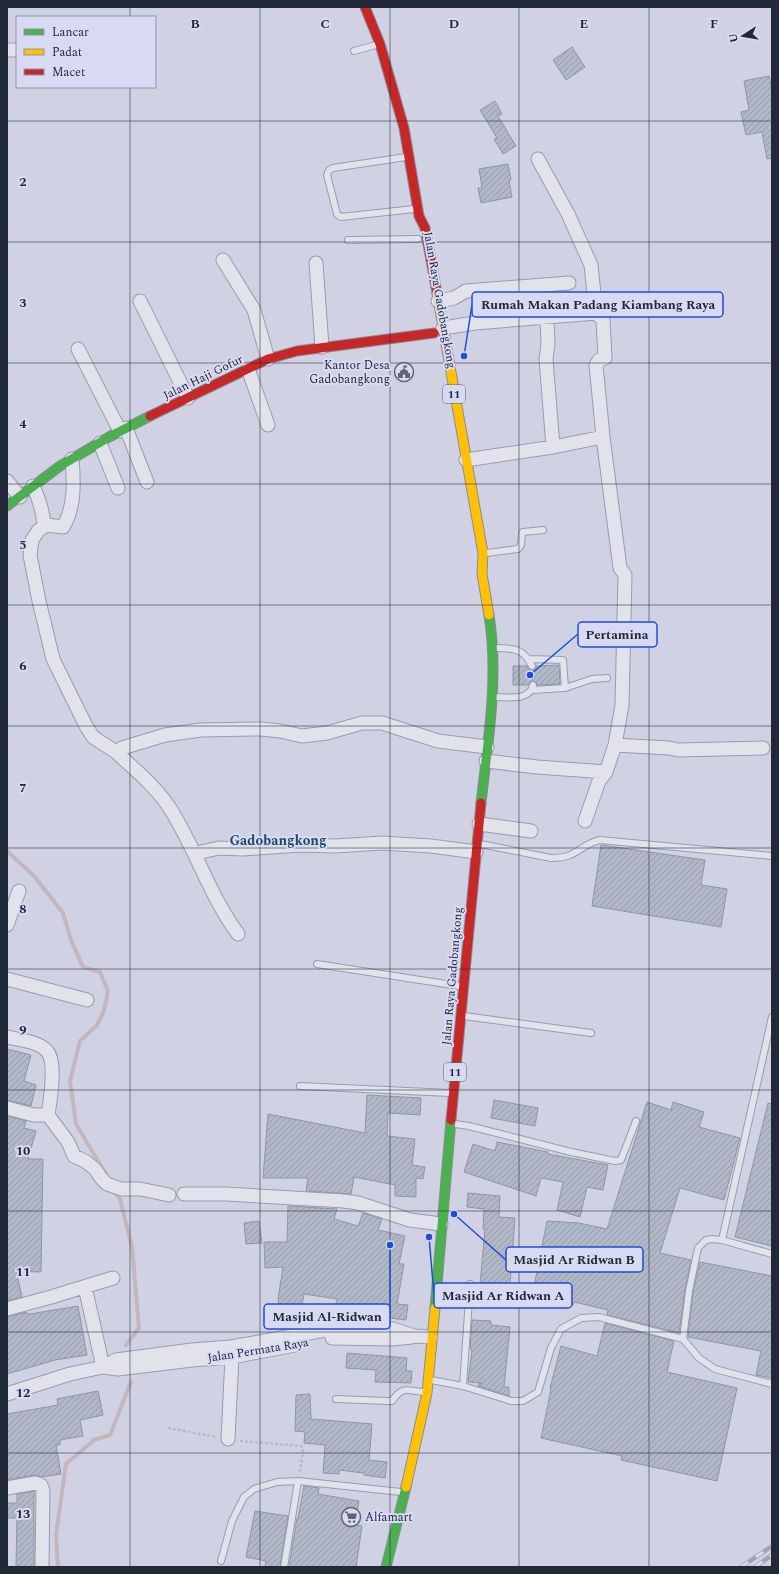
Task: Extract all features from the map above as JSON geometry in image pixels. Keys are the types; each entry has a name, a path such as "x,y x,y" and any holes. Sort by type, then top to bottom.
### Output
{"main road":[{"name":"Jalan Raya Gadobangkong","path":"365,7 380,44 404,128 418,212 425,228 438,301 436,331 466,460 483,554 482,574 490,624 492,648 492,697 450,1123 427,1393 405,1492 386,1567"},
{"name":"Jalan Raya Gadobangkong","path":"418,212 416,230 418,242"},
{"name":"Jalan Haji Gofur","path":"7,506 72,459 100,442 268,359 297,351 436,331"},
{"name":"Jalan Raya Gadobangkong","path":"472,555 482,574"}],"street":[{"path":"538,159 568,214 591,264 596,313 603,320 605,358 599,360 596,365 603,437 620,568 624,575 622,705 615,745 606,772 600,781 585,821"},
{"path":"223,260 254,310 268,359"},
{"path":"316,263 322,347"},
{"path":"438,301 454,298 466,291 569,283"},
{"path":"140,301 188,398"},
{"path":"436,331 475,323 596,313"},
{"path":"547,318 548,344 546,359 553,447"},
{"path":"78,349 123,430 147,482"},
{"path":"248,369 268,425"},
{"path":"466,460 553,447 603,437"},
{"path":"100,442 118,488"},
{"path":"44,525 63,528 67,518 74,487 72,459"},
{"path":"7,481 20,497"},
{"path":"33,486 39,498 43,513 44,525 32,540 30,555 37,594 53,659 86,726 93,737 116,752 160,795 171,810 208,882 238,934"},
{"path":"116,752 122,748 165,735 201,730 261,729 280,731 302,736 327,733 362,723 382,723 421,734 438,741 487,747"},
{"path":"615,745 669,748 678,750 763,748"},
{"path":"486,761 544,768 606,772"},
{"path":"479,824 531,831"},
{"path":"197,858 201,852 219,848 266,848 301,845 335,846 382,843 476,848"},
{"path":"7,925 19,891"},
{"path":"7,979 87,1000"},
{"path":"7,1037 35,1044 48,1052 51,1057 52,1064 48,1115 68,1142 74,1156 95,1169 107,1184 121,1189 140,1189 169,1195"},
{"path":"7,1108 34,1115 48,1115"},
{"path":"184,1194 226,1194 344,1201 358,1203 410,1220 441,1224"},
{"path":"7,1309 113,1278"},
{"path":"85,1287 103,1367"},
{"path":"7,1394 70,1374 103,1367 116,1360 192,1350 231,1347 331,1329 393,1329 414,1336 431,1338"},
{"name":"Jalan Permata Raya","path":"103,1367 118,1369 192,1360 232,1357 332,1338 392,1339 414,1336"},
{"path":"228,1439 232,1357"},
{"path":"7,1488 35,1483 41,1485 43,1491 42,1567"}],"lane":[{"path":"354,52 380,44"},
{"path":"408,157 333,168 329,170 327,175 337,214 341,217 418,212"},
{"path":"348,240 418,242"},
{"path":"483,554 518,548 521,545 523,532 543,530"},
{"path":"492,648 509,648 523,652 529,658 532,666"},
{"path":"529,658 563,660 565,688"},
{"path":"492,697 522,697 528,695 532,687 565,688 592,679 607,678"},
{"path":"476,848 561,858 570,855 591,842 600,840 772,856"},
{"path":"317,964 463,986"},
{"path":"460,1016 591,1033"},
{"path":"722,1240 772,1017"},
{"path":"300,1086 453,1093"},
{"path":"450,1123 469,1126 572,1152 615,1161 621,1160 636,1121"},
{"path":"683,1339 689,1291 698,1248 706,1240 722,1240 772,1254"},
{"path":"463,1386 470,1284"},
{"path":"428,1380 463,1386 511,1401 523,1401 538,1392 550,1348 561,1329 581,1318 599,1317 683,1339 699,1358 715,1369 772,1384"},
{"path":"336,1399 392,1401 399,1391 403,1390 427,1393"},
{"path":"220,1561 232,1521 244,1497 254,1489 277,1482 298,1481 405,1492"},
{"path":"284,1567 298,1481"}],"path":[{"path":"168,1428 228,1439 301,1446 302,1450 298,1481"}],"building":[{"path":"572,47 585,67 566,80 553,60"},
{"path":"769,76 772,91 772,158 767,159 762,132 746,135 741,112 749,110 744,81"},
{"path":"495,101 502,114 498,116 516,146 503,154 494,139 497,138 480,110"},
{"path":"508,164 512,197 481,203 478,188 482,188 479,169"},
{"path":"559,665 560,684 537,685 536,682 533,681 528,685 513,685 513,666 527,666 529,670 532,670 536,669 536,666"},
{"path":"601,845 705,860 701,885 727,889 721,927 592,906"},
{"path":"7,1049 31,1055 24,1081 36,1085 31,1106 7,1100"},
{"path":"367,1095 421,1098 420,1115 388,1113 387,1136 415,1139 412,1165 425,1167 423,1179 416,1178 416,1197 395,1196 395,1185 354,1177 351,1194 306,1191 308,1178 263,1178 268,1114 365,1133"},
{"path":"494,1100 538,1108 535,1126 491,1118"},
{"path":"647,1102 671,1110 673,1102 704,1112 699,1127 740,1138 724,1200 680,1188 660,1253 691,1260 679,1333 607,1315 608,1310 574,1302 573,1305 532,1296 547,1221 579,1223 607,1229"},
{"path":"768,1103 772,1104 772,1246 735,1237"},
{"path":"7,1116 26,1121 24,1128 36,1131 28,1159 43,1159 41,1272 16,1271 22,1297 7,1301"},
{"path":"497,1142 548,1152 548,1154 608,1165 603,1190 587,1187 580,1217 557,1210 563,1182 541,1178 536,1196 464,1172 473,1144 495,1151"},
{"path":"468,1193 500,1196 499,1217 515,1218 509,1298 479,1296 485,1229 483,1229 484,1209 467,1207"},
{"path":"288,1206 337,1209 334,1219 358,1226 363,1213 382,1219 378,1230 405,1236 399,1264 404,1264 397,1304 408,1305 406,1320 350,1313 349,1321 335,1321 337,1299 304,1294 302,1305 306,1325 284,1329 278,1299 283,1267 265,1268 264,1242 287,1242"},
{"path":"259,1221 262,1243 246,1244 244,1223"},
{"path":"700,1262 772,1276 772,1378 756,1375 761,1351 688,1337 693,1292"},
{"path":"78,1306 87,1355 55,1360 7,1374 7,1317 26,1312 27,1314 30,1314"},
{"path":"472,1320 491,1321 491,1325 510,1327 504,1387 509,1387 509,1396 478,1386 479,1383 482,1383 468,1382 472,1349 470,1349"},
{"path":"605,1323 674,1341 667,1372 737,1388 717,1481 621,1460 622,1456 541,1438 550,1388 561,1346 597,1356"},
{"path":"347,1353 407,1358 406,1371 412,1371 411,1383 375,1382 376,1370 346,1368"},
{"path":"98,1391 103,1415 80,1420 83,1436 60,1440 60,1445 56,1445 61,1474 41,1477 34,1475 7,1480 7,1414 58,1405 57,1399"},
{"path":"310,1394 311,1419 372,1424 369,1460 387,1462 385,1478 364,1475 364,1473 339,1470 339,1474 323,1473 325,1445 304,1443 305,1432 295,1431 296,1395"},
{"path":"304,1486 319,1488 318,1494 359,1501 355,1525 362,1526 356,1567 289,1567"},
{"path":"34,1491 34,1567 16,1567 17,1518 7,1518 7,1503 17,1503 17,1494"},
{"path":"255,1511 288,1516 280,1567 265,1567 266,1561 246,1557"}],"waterway":[{"path":"7,851 34,876 63,913 71,940 83,967 100,972 108,991 104,1011 97,1025 80,1041 70,1081 76,1124 105,1173"},
{"path":"114,1190 120,1199 132,1247 139,1328 126,1345"},
{"path":"58,1567 56,1535 66,1464 94,1440 110,1435 131,1382"}],"railway":[{"path":"741,1567 772,1546"},
{"path":"755,1567 772,1555"}],"traffic: fast":[{"path":"7,506 60,466 109,437 150,416"},
{"path":"481,803 493,686 492,639 489,615"},
{"path":"435,1308 451,1120"},
{"path":"386,1567 406,1487"}],"traffic: slow":[{"path":"437,293 483,553 482,574 489,615"},
{"path":"406,1487 427,1393 435,1308"}],"traffic: jam":[{"path":"365,7 380,44 404,128 419,216 425,228 437,293"},
{"path":"150,416 268,359 297,351 434,333"},
{"path":"451,1120 481,803"}],"place":[{"name":"Rumah Makan Padang Kiambang Raya","path":"464,356"},
{"name":"Kantor Desa Gadobangkong","path":"404,372"},
{"name":"Pertamina","path":"530,675"},
{"name":"Masjid Ar Ridwan B","path":"454,1214"},
{"name":"Masjid Ar Ridwan A","path":"429,1237"},
{"name":"Masjid Al-Ridwan","path":"390,1245"},
{"name":"Alfamart","path":"351,1517"}],"district":[{"name":"Gadobangkong","path":"278,840"}]}
